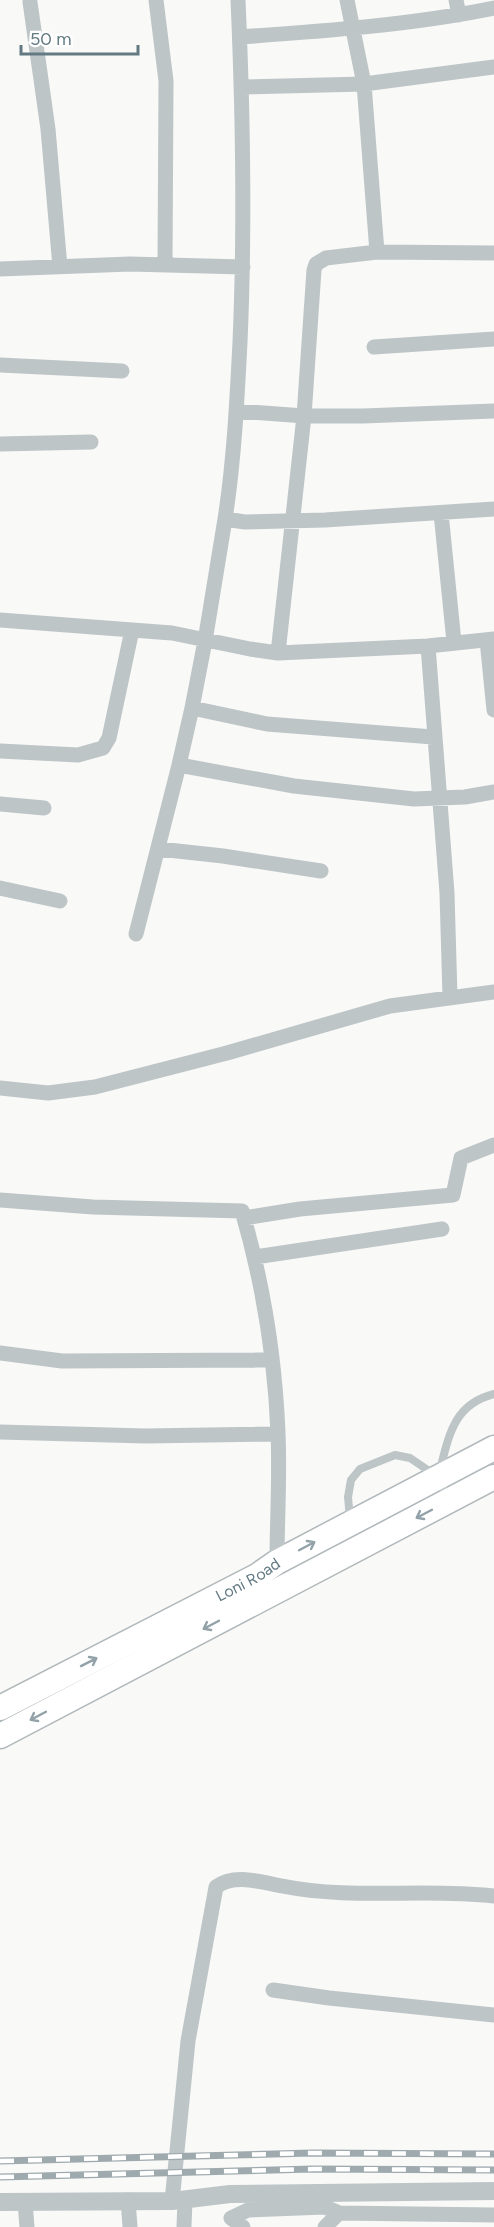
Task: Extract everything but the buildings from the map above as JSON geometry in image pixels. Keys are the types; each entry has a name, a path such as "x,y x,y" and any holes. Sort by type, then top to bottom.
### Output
{"highway":[{"name":"Loni Road","path":"0,1708 257,1576 277,1562 494,1448"},
{"name":"Loni Road","path":"0,1736 494,1478"}],"street":[{"path":"156,0 166,81 165,265"},
{"path":"136,934 159,849 192,708 225,519 237,411 243,267 242,87 238,0"},
{"path":"347,0 364,84 377,252"},
{"path":"456,0 459,15"},
{"path":"30,2 48,129 60,267"},
{"path":"240,37 352,30 494,8"},
{"path":"242,87 364,84 494,67"},
{"path":"278,653 304,416 316,264 326,258 377,252 494,253"},
{"path":"0,269 130,264 243,267"},
{"path":"374,347 494,339"},
{"path":"0,365 122,371"},
{"path":"237,411 304,416 494,411"},
{"path":"0,444 92,442"},
{"path":"225,519 245,522 325,520 494,509"},
{"path":"441,513 454,642"},
{"path":"0,620 172,633 278,653 428,646 490,640 494,710"},
{"path":"0,751 78,755 103,748 109,738 132,630"},
{"path":"428,646 433,737 447,893 450,998"},
{"path":"192,708 267,724 433,737"},
{"path":"179,765 294,786 414,799 465,797 494,792"},
{"path":"0,804 44,808"},
{"path":"159,849 321,871"},
{"path":"0,888 60,901"},
{"path":"0,1088 48,1094 95,1087 227,1053 390,1006 494,992"},
{"path":"244,1218 300,1209 453,1195 461,1158 494,1145"},
{"path":"0,1200 93,1208 242,1211 255,1257 273,1360 278,1434 277,1562"},
{"path":"255,1257 442,1228"},
{"path":"0,1353 62,1361 273,1360"},
{"path":"0,1432 145,1436 278,1434"},
{"path":"184,2227 178,2200 188,2041 216,1887 223,1882 250,1880 319,1893 494,1896"},
{"path":"273,1989 329,1998 494,2015"},
{"path":"0,2202 178,2200 230,2194 494,2192"},
{"path":"230,2194 235,2224"},
{"path":"128,2200 130,2227"},
{"path":"25,2202 27,2227"},
{"path":"235,2224 248,2210 325,2207 339,2213 494,2215"},
{"path":"325,2227 339,2213"}],"lane":[{"path":"438,1477 453,1427 460,1413 476,1400 494,1394"},
{"path":"350,1524 348,1497 351,1480 360,1469 395,1455 410,1458 438,1477 449,1501"}],"railway":[{"path":"0,2161 312,2153 494,2154"},
{"path":"0,2177 313,2169 494,2170"}]}
